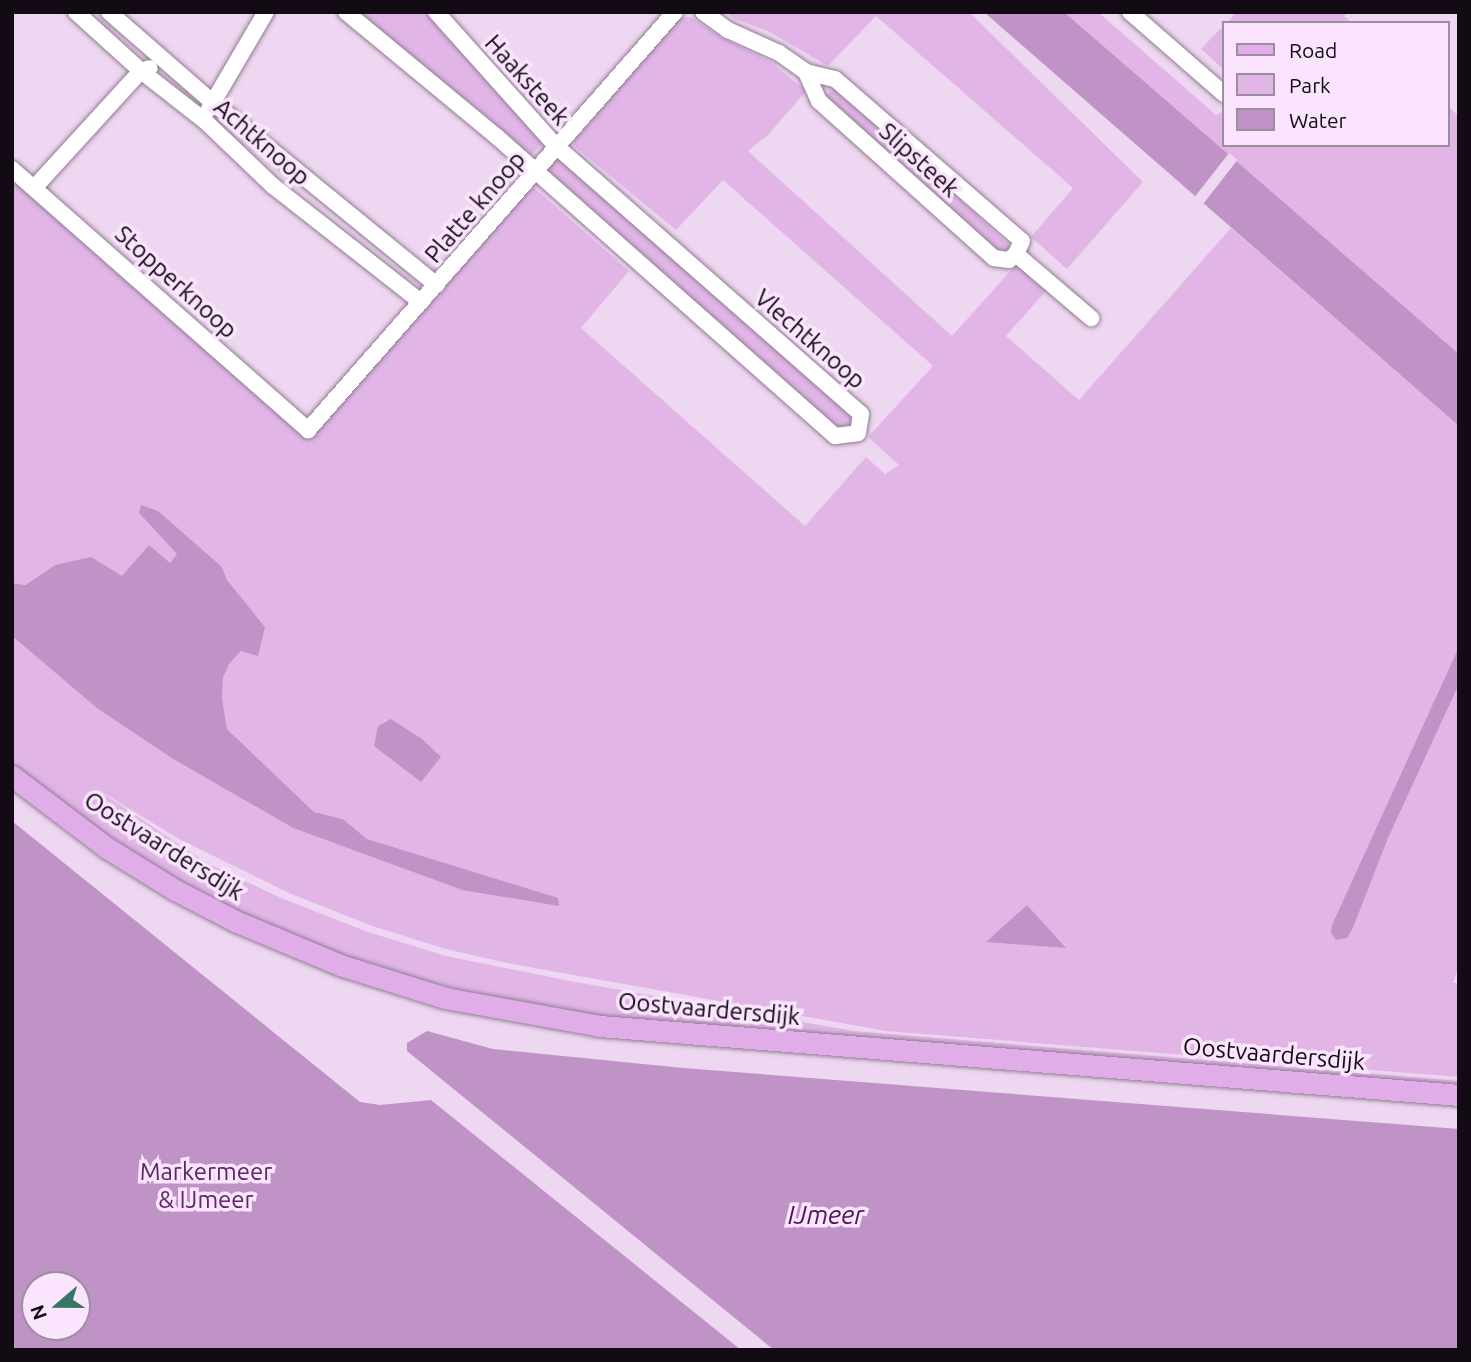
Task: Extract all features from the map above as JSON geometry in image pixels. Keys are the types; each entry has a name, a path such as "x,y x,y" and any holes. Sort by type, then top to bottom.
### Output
{"main road":[{"name":"Oostvaardersdijk","path":"12,776 107,848 175,890 235,921 340,965 470,1003 600,1026 1459,1095"}],"street":[{"name":"Achtknoop","path":"76,12 141,71 205,121 274,186 421,302"},
{"name":"Achtknoop","path":"109,12 211,101 437,285"},
{"path":"205,121 211,101 266,12"},
{"path":"346,12 536,172"},
{"name":"Haaksteek","path":"436,12 556,146"},
{"name":"Platte knoop","path":"309,430 675,12"},
{"name":"Slipsteek","path":"703,12 727,30 779,53 806,72 835,79 1022,241 1017,254 1009,260 993,258 819,101 806,72"},
{"path":"1130,12 1222,92"},
{"path":"34,188 141,71 166,63"},
{"name":"Vlechtknoop","path":"536,172 835,436 858,433 861,414 556,146"},
{"name":"Stopperknoop","path":"12,169 309,430"},
{"name":"Slipsteek","path":"1017,254 1091,318"}],"green space":[{"path":"354,12 425,12 543,143 529,157"},
{"path":"726,12 969,12 1143,182 1067,269 1031,237 1073,188 876,16 828,66 768,31 734,19"},
{"path":"1064,12 1098,12 1216,115 1222,112 1222,147 1450,147 1450,109 1459,116 1459,354"},
{"path":"1236,12 1348,12 1344,16 1350,21 1229,21"},
{"path":"691,17 720,37 771,62 806,91 769,134 748,151 952,336 1022,258 1052,284 1006,336 1079,400 1231,228 1459,426 1459,965 1453,983 1459,983 1459,1077 886,1031 507,963 446,949 375,927 291,894 179,839 92,786 205,862 281,898 368,932 446,956 570,981 854,1031 1459,1081 1459,1088 605,1020 517,1005 373,967 265,926 151,866 12,768 12,636 98,709 173,759 293,828 462,890 367,839 343,819 314,812 227,729 222,698 223,678 229,664 265,627 227,580 222,567 139,513 178,554 170,563 122,576 55,565 24,585 12,583 12,176 310,436 531,185 629,271 581,328 805,526 866,457 885,474 899,465 868,437 933,366 723,180 676,230 574,146 574,141 680,18"},
{"path":"1222,27 1222,68 1201,49"},
{"path":"832,89 856,102 1012,248 1007,252 997,250 826,97"},
{"path":"556,159 562,160 852,414 851,425 845,430 837,429 550,177 547,168"}],"water":[{"path":"984,12 1064,12 1459,354 1459,426"},
{"path":"141,505 158,511 222,567 227,580 265,627 258,656 241,651 229,664 223,678 222,698 227,729 314,812 343,819 367,839 558,898 559,906 462,890 293,828 173,759 98,709 12,636 12,583 25,585 55,565 91,557 122,576 149,545 170,563 177,554 139,513"},
{"path":"1459,647 1459,684 1388,838 1352,930 1347,938 1336,940 1331,933 1332,925"},
{"path":"391,719 422,739 441,757 421,782 374,746 378,726"},
{"path":"12,821 360,1102 380,1105 431,1100 741,1350 12,1350"},
{"path":"1027,905 1066,948 986,942"},
{"name":"IJmeer","path":"427,1031 493,1049 683,1068 1459,1129 1459,1350 774,1350 407,1051 407,1043"}],"pier":[{"path":"1229,153 1238,160 1201,206 1193,199"}],"park label":[{"name":"Markermeer & IJmeer","path":"206,1186"}]}
